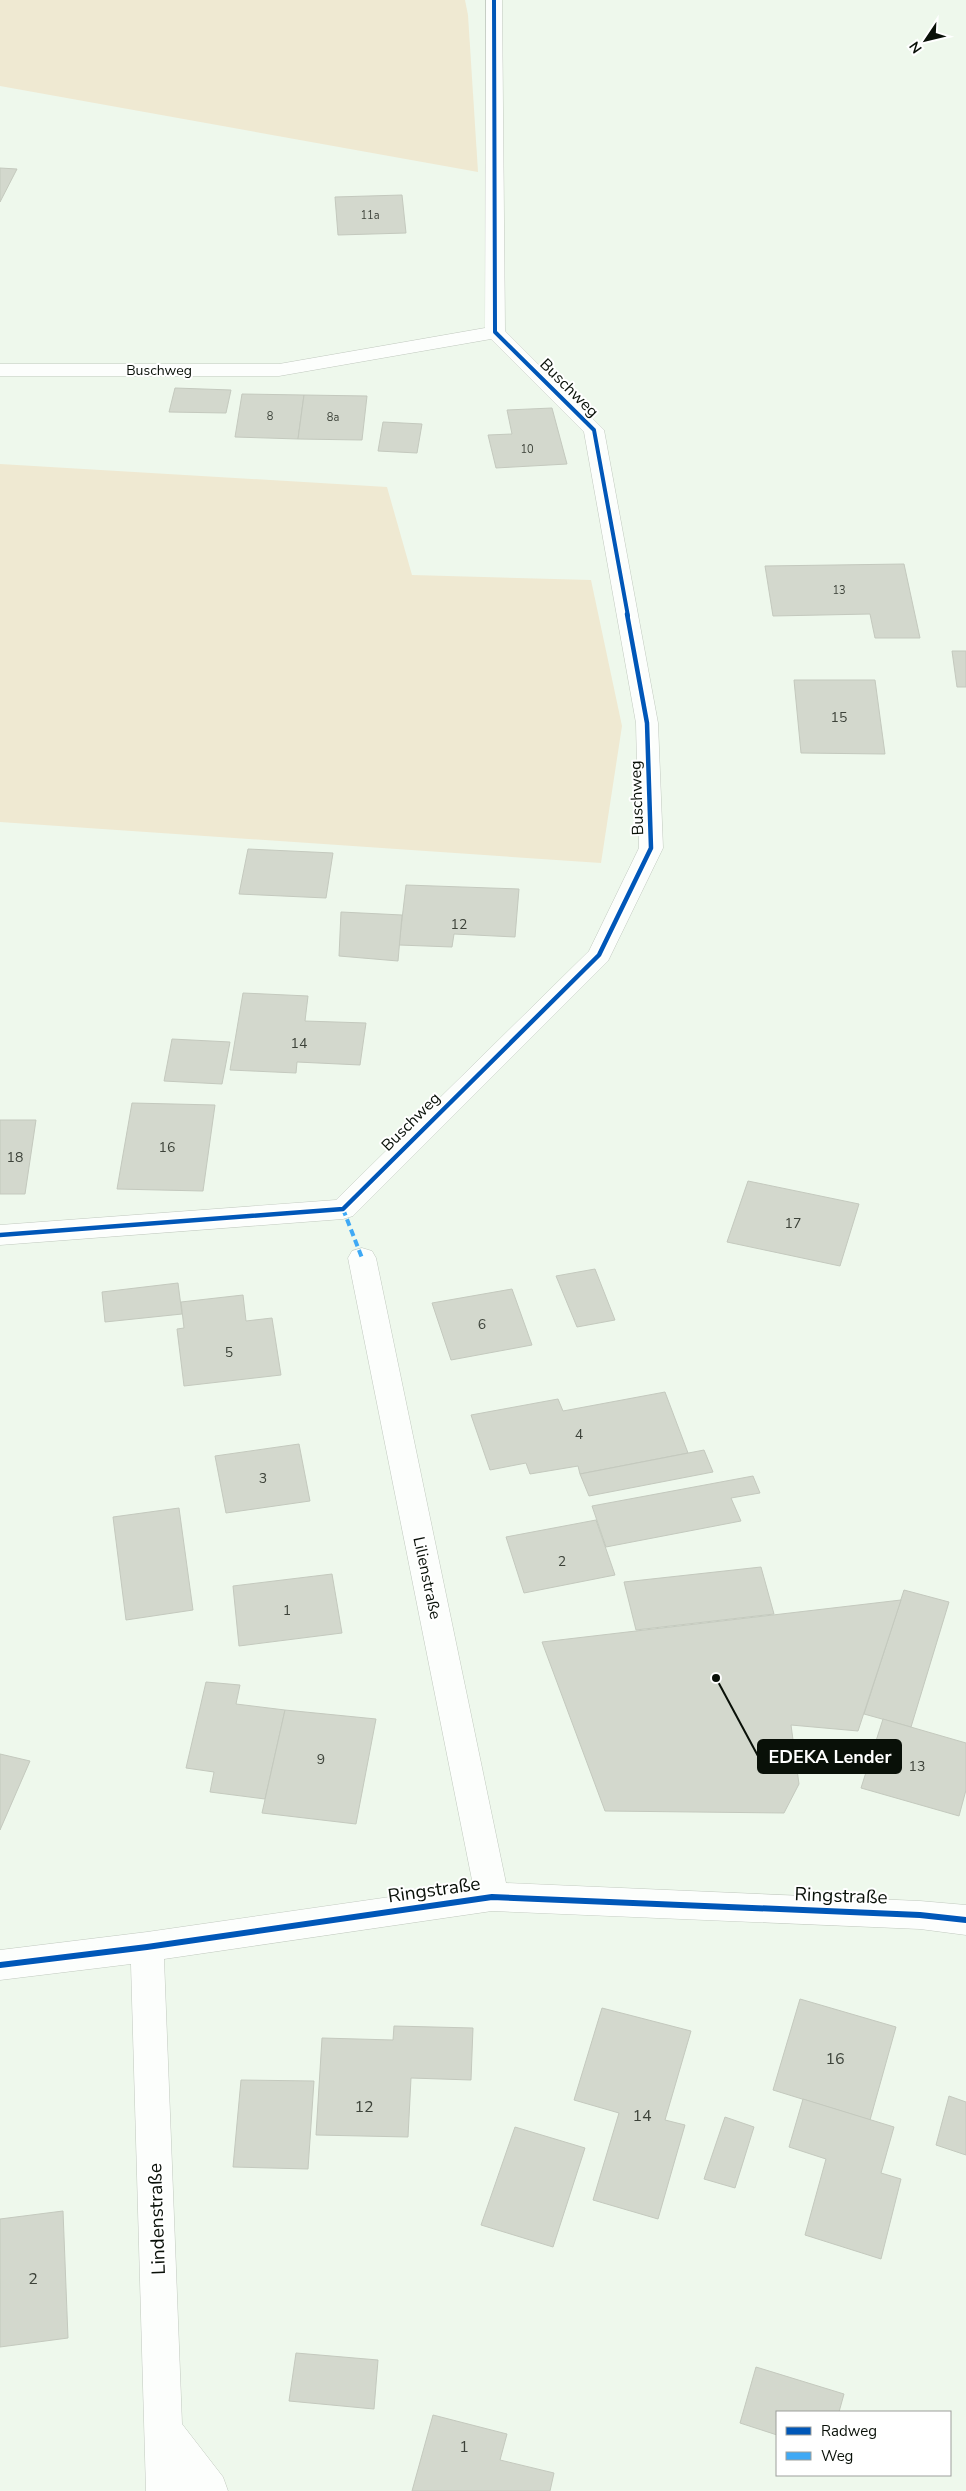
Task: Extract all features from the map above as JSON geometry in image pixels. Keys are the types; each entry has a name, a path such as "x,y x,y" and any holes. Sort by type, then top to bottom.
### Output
{"street":[{"path":"494,0 495,332"},
{"name":"Buschweg","path":"0,370 279,370 495,332 594,430 647,723 651,848 599,955 343,1209 0,1235"},
{"name":"Lilienstraße","path":"362,1258 492,1897"},
{"name":"Ringstraße","path":"0,1965 147,1947 492,1897 920,1915 966,1920"},
{"name":"Lindenstraße","path":"147,1947 166,2491"},
{"path":"165,2433 209,2491"}],"shaded area":[{"path":"0,0 465,0 468,15 478,172 0,86"},
{"path":"0,464 387,487 412,575 591,580 622,726 601,863 0,822"}],"building":[{"path":"0,168 17,169 0,202"},
{"path":"402,195 406,233 338,235 335,197"},
{"path":"175,388 231,390 226,413 169,412"},
{"path":"242,394 304,395 298,439 235,437"},
{"path":"304,395 367,396 362,440 298,439"},
{"path":"552,408 567,464 496,468 488,435 512,434 507,410"},
{"path":"383,422 422,424 417,453 378,451"},
{"path":"904,564 920,638 875,638 870,614 773,616 765,566"},
{"path":"952,651 966,651 966,687 957,687"},
{"path":"794,680 875,680 885,754 801,753"},
{"path":"248,849 333,853 326,898 239,894"},
{"path":"406,885 519,889 515,937 454,934 452,947 399,945"},
{"path":"341,912 402,915 398,961 339,956"},
{"path":"243,993 308,996 305,1021 366,1023 360,1065 297,1062 296,1073 230,1070"},
{"path":"172,1039 230,1042 222,1084 164,1081"},
{"path":"132,1103 215,1105 203,1191 117,1189"},
{"path":"0,1120 36,1120 25,1194 0,1194"},
{"path":"748,1181 859,1204 840,1266 727,1242"},
{"path":"595,1269 615,1320 577,1327 556,1276"},
{"path":"178,1283 182,1314 105,1322 102,1292"},
{"path":"512,1289 532,1345 451,1360 432,1303"},
{"path":"243,1295 246,1321 272,1318 281,1375 184,1386 177,1329 184,1328 181,1302"},
{"path":"665,1392 688,1453 580,1474 578,1466 530,1474 526,1463 490,1470 471,1415 558,1399 563,1411"},
{"path":"299,1444 310,1501 226,1513 215,1456"},
{"path":"704,1450 713,1472 589,1496 580,1474"},
{"path":"753,1476 760,1493 731,1498 741,1521 606,1547 592,1506"},
{"path":"179,1508 193,1610 126,1620 113,1517"},
{"path":"596,1520 615,1575 524,1593 506,1537"},
{"path":"761,1567 774,1614 636,1630 624,1582"},
{"path":"332,1574 342,1633 239,1646 233,1586"},
{"path":"904,1590 949,1602 911,1727 864,1714"},
{"path":"901,1600 858,1731 791,1725 799,1784 784,1813 605,1811 542,1642"},
{"path":"206,1682 240,1685 236,1704 285,1710 265,1799 210,1792 214,1772 186,1768"},
{"path":"285,1710 376,1719 356,1824 262,1813"},
{"path":"883,1719 966,1743 966,1790 959,1816 861,1788"},
{"path":"0,1754 30,1761 0,1830"},
{"path":"800,1999 896,2027 870,2120 773,2090"},
{"path":"602,2008 691,2031 665,2120 685,2125 658,2219 593,2200 619,2113 574,2100"},
{"path":"394,2026 473,2028 471,2080 411,2078 408,2137 316,2135 322,2038 393,2040"},
{"path":"241,2080 314,2081 308,2169 233,2167"},
{"path":"949,2096 966,2102 966,2155 936,2145"},
{"path":"803,2099 894,2127 881,2173 901,2179 881,2259 805,2235 826,2159 789,2147"},
{"path":"725,2117 754,2127 735,2188 704,2179"},
{"path":"515,2127 585,2148 553,2247 481,2225"},
{"path":"63,2211 68,2338 0,2347 0,2219"},
{"path":"296,2353 378,2360 374,2409 289,2401"},
{"path":"756,2367 844,2394 839,2411 776,2411 776,2435 740,2423"},
{"path":"433,2415 507,2434 500,2460 554,2473 550,2491 412,2491"}],"marked path":[{"path":"343,1209 362,1258"}],"cycle path":[{"path":"0,1235 343,1209 599,955 651,848 647,723 594,430 495,332 494,0"},
{"path":"0,1965 147,1947 492,1897 920,1915 966,1920"}],"place":[{"name":"EDEKA Lender","path":"716,1678"}]}
